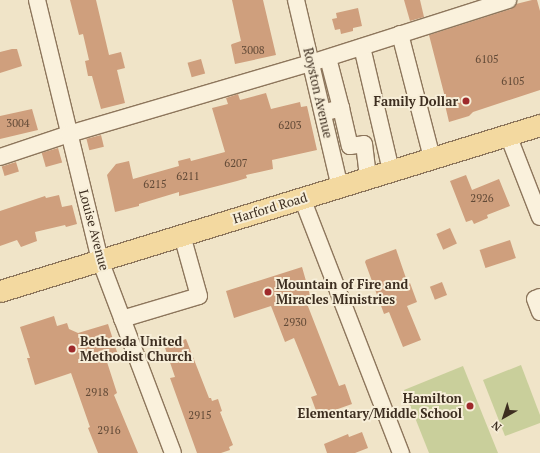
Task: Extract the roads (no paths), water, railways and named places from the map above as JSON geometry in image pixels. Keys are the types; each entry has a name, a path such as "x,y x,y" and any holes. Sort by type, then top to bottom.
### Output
{"main road":[{"name":"Harford Road","path":"0,291 540,125"}],"street":[{"name":"Louise Avenue","path":"37,0 100,260 173,453"},
{"name":"Royston Avenue","path":"296,0 340,186"},
{"path":"0,157 69,134 311,64 508,0"},
{"path":"400,34 432,158"},
{"path":"362,47 391,171"},
{"path":"328,58 350,146 364,144 368,178"},
{"path":"323,113 341,108"},
{"path":"508,135 540,217"},
{"path":"302,198 402,453"},
{"path":"122,319 199,296 182,235"},
{"path":"540,297 535,299 540,312"}],"place":[{"name":"Family Dollar","path":"466,101"},
{"name":"Mountain of Fire and Miracles Ministries","path":"268,292"},
{"name":"Bethesda United Methodist Church","path":"72,349"},
{"name":"Hamilton Elementary/Middle School","path":"470,406"}]}
